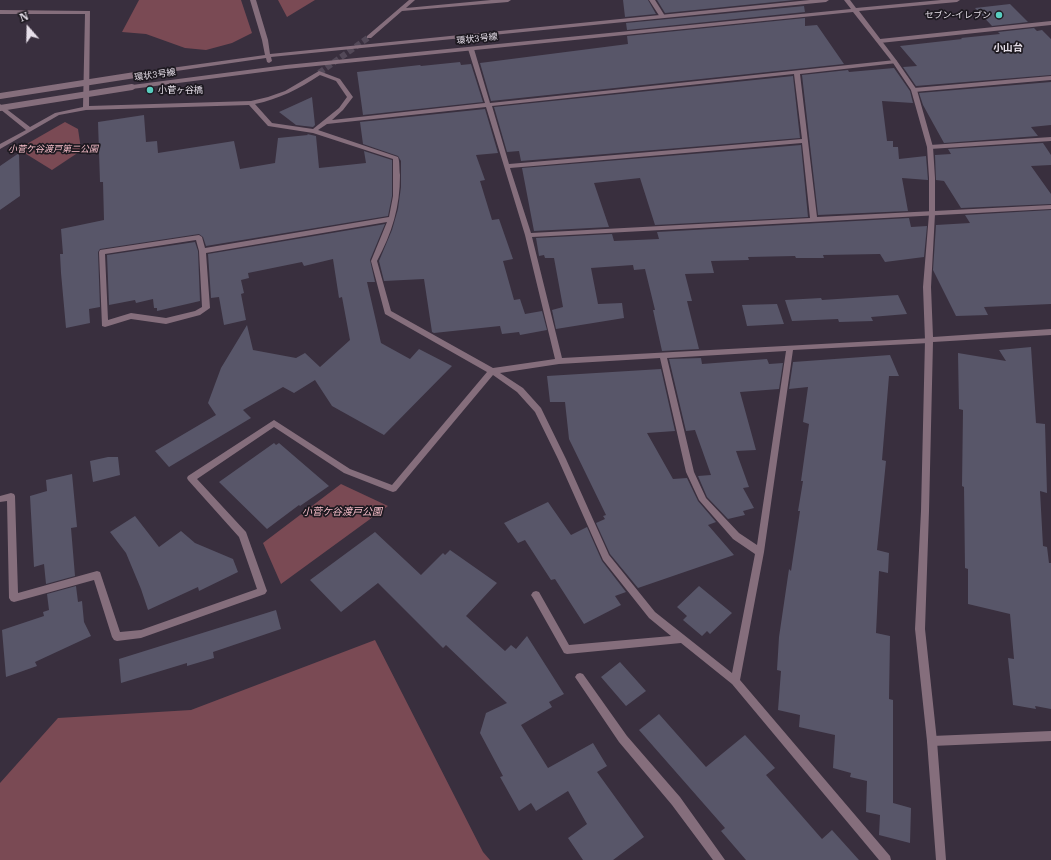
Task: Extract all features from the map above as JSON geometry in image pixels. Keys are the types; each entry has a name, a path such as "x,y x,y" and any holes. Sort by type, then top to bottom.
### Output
{"street":[{"path":"253,0 271,69"},
{"path":"370,37 412,0"},
{"path":"400,10 508,0"},
{"path":"652,0 662,16"},
{"name":"環状3号線","path":"0,96 268,56 826,0"},
{"path":"847,0 895,62 914,90 930,147 932,214 927,287 929,340 926,511 920,629 932,741 942,860"},
{"name":"環状3号線","path":"0,107 132,87 271,69 957,0"},
{"path":"0,12 88,12 86,108"},
{"path":"880,42 1051,23"},
{"path":"471,49 528,235 559,361"},
{"path":"326,122 895,62"},
{"path":"797,72 814,220"},
{"path":"0,147 57,114 86,108 251,103 271,99 294,90 319,73 338,80 350,97 341,109 314,131"},
{"path":"914,90 1051,78"},
{"path":"251,103 270,125 314,131 396,158 396,195 392,219 384,242 374,261 388,312 492,371 520,390 538,410 562,459 606,557 652,615 735,682 830,792 886,860"},
{"path":"0,107 30,130"},
{"path":"930,147 1051,139"},
{"path":"507,166 805,141"},
{"path":"528,235 1051,207"},
{"path":"202,251 392,219"},
{"path":"199,237 202,251 206,308 197,313 166,321 131,316 105,324 102,252 199,237"},
{"path":"0,499 11,496 14,598 96,575 116,637 142,634 262,591 243,535 191,478 274,423 347,471 394,489 492,371 559,361 1051,332"},
{"path":"735,682 760,552 790,348"},
{"path":"663,355 690,472 703,500 736,536 760,552"},
{"path":"536,595 567,650 683,639"},
{"path":"580,677 623,738 676,801 720,860"},
{"path":"932,741 1051,736"}],"green space":[{"path":"139,0 241,0 252,33 232,43 206,50 185,48 146,34 122,32"},
{"path":"278,0 315,0 287,17"},
{"name":"小菅ケ谷渡戸第二公園","path":"65,122 78,129 81,149 52,170 18,149"},
{"name":"小菅ケ谷渡戸公園","path":"341,484 388,506 281,584 263,543"},
{"path":"375,640 483,852 490,860 0,860 0,783 58,718 191,710"}],"building":[{"path":"623,0 648,0 656,14 625,17"},
{"path":"657,0 795,0 665,13"},
{"path":"1010,4 1028,22 992,26 975,8"},
{"path":"804,6 805,12 627,30 626,23"},
{"path":"805,18 805,26 817,25 844,64 491,101 480,63 628,44 627,36"},
{"path":"1034,28 1037,31 1042,30 1051,39 1051,75 916,86 903,67 917,66 900,46 1000,34 998,32"},
{"path":"460,62 461,65 471,64 483,102 363,115 357,72"},
{"path":"894,68 910,91 913,103 882,101 887,141 893,141 893,147 898,147 899,159 926,156 928,180 902,178 908,211 818,215 802,75 848,70 849,72"},
{"path":"793,76 800,138 521,161 519,151 507,152 494,107"},
{"path":"1051,82 1051,125 1031,127 1038,136 944,143 923,105 919,93"},
{"path":"312,97 315,125 313,127 296,125 279,112"},
{"path":"485,109 498,153 476,155 485,180 480,181 492,220 499,219 513,259 503,261 514,300 520,299 525,314 542,311 547,330 520,335 519,332 502,334 500,326 434,333 432,332 424,279 384,281 379,261 392,230 398,209 401,187 401,161 398,156 363,144 360,122"},
{"path":"144,115 146,142 157,141 158,153 234,141 240,169 275,163 278,138 308,135 307,134 316,136 319,168 366,163 364,151 392,160 392,196 388,216 206,246 203,237 199,234 100,249 98,252 100,307 89,309 90,323 66,328 60,254 63,254 61,229 104,220 103,182 100,182 98,122"},
{"path":"1043,143 1051,155 1051,165 1031,166 1051,194 1051,204 961,208 944,181 936,180 935,155 951,154 948,149"},
{"path":"801,145 808,217 655,225 640,178 594,183 609,227 534,231 522,168"},
{"path":"19,153 20,196 0,210 0,166"},
{"path":"1051,210 1051,304 984,307 988,315 956,316 933,270 936,225 970,223 965,215"},
{"path":"909,218 911,227 927,226 924,257 885,262 880,254 823,255 824,258 796,258 795,256 748,257 749,260 711,261 714,273 685,274 692,301 687,301 699,349 662,351 653,310 655,310 645,269 634,270 633,265 591,268 598,304 622,303 624,318 556,329 552,310 563,307 554,258 545,258 544,255 539,256 536,238 612,234 614,241 659,239 657,232"},
{"path":"385,224 370,260 375,282 367,282 381,343 410,359 419,349 452,366 384,435 332,406 315,380 294,393 283,387 243,410 251,418 169,467 155,451 216,415 208,403 221,368 247,325 253,350 296,358 305,353 320,367 350,340 342,297 339,298 333,259 304,266 302,262 248,273 249,278 241,280 244,293 241,294 246,320 224,325 219,297 211,298 208,254"},
{"path":"195,242 198,251 200,301 157,311 157,308 154,308 153,299 136,303 135,300 109,305 107,255"},
{"path":"898,295 907,314 871,317 873,321 839,322 838,319 792,321 785,300 821,298 822,300"},
{"path":"777,304 784,324 747,326 742,305"},
{"path":"1031,347 1036,423 1045,424 1047,493 1040,491 1043,546 1047,547 1049,563 1051,563 1051,709 1035,706 1036,709 1013,705 1008,658 1014,659 1010,614 968,604 968,569 965,568 964,487 962,486 963,410 959,409 958,353 1006,361 999,350"},
{"path":"890,355 899,376 889,376 882,460 886,461 877,550 889,553 888,573 879,571 876,633 890,636 889,699 893,700 893,803 911,808 910,843 879,835 880,815 866,812 867,781 850,777 851,773 833,768 835,735 799,727 800,715 778,710 781,671 777,670 779,637 789,569 791,571 800,511 798,511 803,481 801,481 809,424 803,422 808,387 789,389 793,362"},
{"path":"701,358 702,364 767,359 769,364 783,363 779,389 740,392 756,450 736,451 749,487 743,488 754,508 743,511 745,515 728,519 707,497 698,476 711,475 695,430 686,431 669,359"},
{"path":"661,369 675,431 647,433 673,479 687,478 698,501 716,522 708,525 734,555 638,588 610,554 596,523 605,519 603,516 606,515 569,439 565,402 550,402 547,376"},
{"path":"274,443 276,445 279,443 329,486 300,506 299,505 267,529 219,482"},
{"path":"108,457 118,457 120,475 93,482 90,461"},
{"path":"72,474 77,527 71,528 75,576 46,584 44,564 34,567 30,496 47,491 46,480"},
{"path":"548,502 571,535 587,527 602,561 626,592 615,596 621,605 584,624 555,579 551,580 525,540 518,543 504,523"},
{"path":"135,516 159,547 181,531 195,543 233,559 238,572 199,591 198,587 148,610 126,553 110,532"},
{"path":"375,532 421,575 443,553 445,555 450,550 497,583 466,616 505,651 511,645 516,649 527,636 564,694 549,702 552,707 521,725 548,768 593,743 607,766 597,772 644,837 613,860 583,860 568,838 587,824 568,791 536,811 531,803 519,811 500,777 503,776 480,733 486,713 507,703 446,645 443,648 378,583 341,612 310,580"},
{"path":"76,586 78,602 82,601 84,622 91,636 35,662 37,666 6,677 2,630 44,616 43,612 49,610 47,594"},
{"path":"699,586 732,613 710,634 707,631 702,636 683,620 687,616 677,607"},
{"path":"276,610 281,629 213,652 214,658 187,666 187,663 121,683 119,659"},
{"path":"620,662 646,691 626,706 601,677"},
{"path":"659,714 706,767 745,735 775,768 766,775 822,839 832,830 859,860 746,860 721,831 725,828 639,730"}],"tunnel":[{"path":"319,73 369,37"}],"place":[{"name":"セブン-イレブン","path":"999,15"},
{"name":"小菅ヶ谷橋","path":"150,90"}],"district":[{"name":"小山台","path":"1008,48"}]}
